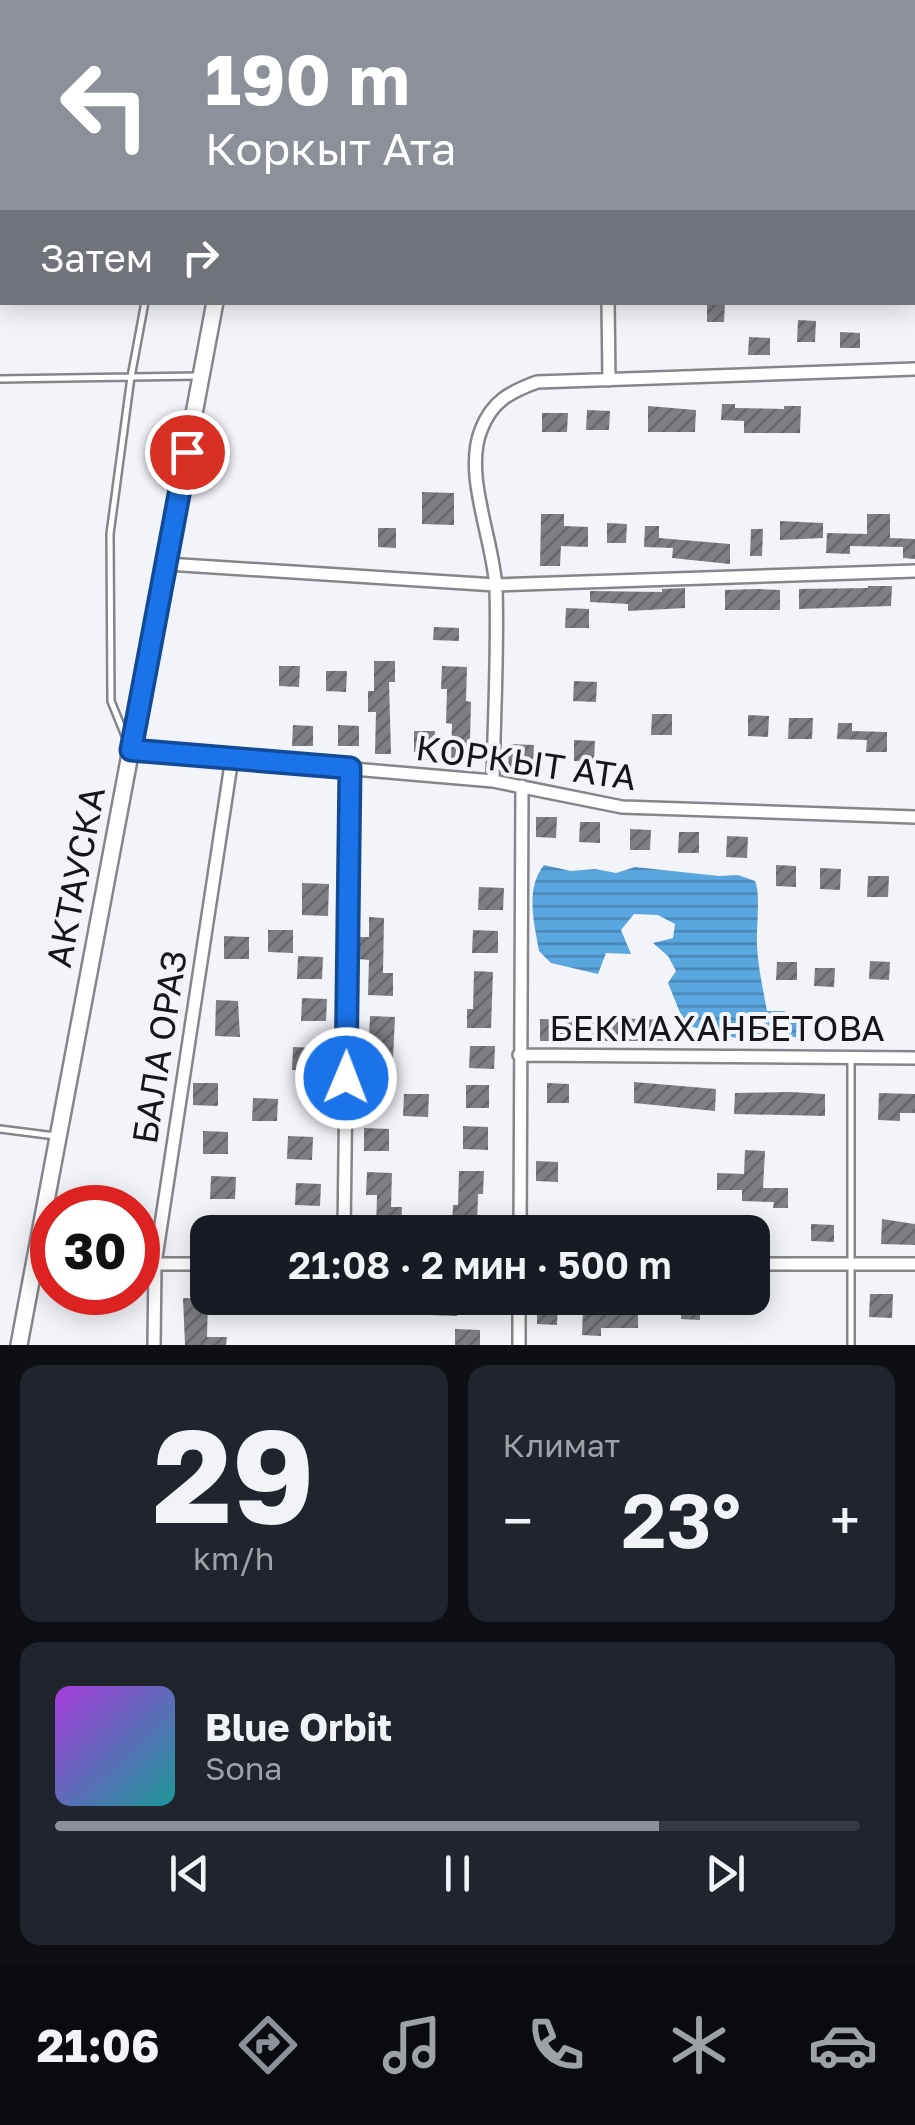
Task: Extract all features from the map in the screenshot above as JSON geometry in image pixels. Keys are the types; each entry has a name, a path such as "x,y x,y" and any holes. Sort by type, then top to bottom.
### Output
{"main road":[{"name":"АКТАУСКА","path":"19,1345 214,305"}],"street":[{"path":"608,305 609,380"},
{"path":"493,782 496,585 475,464 480,432 493,407 506,393 536,382 915,369"},
{"path":"166,564 496,585 915,571"},
{"name":"КОРКЫТ АТА","path":"131,750 493,782 622,807 915,817"},
{"name":"БАЛА ОРАЗ","path":"160,1231 232,758"},
{"path":"344,1215 350,768"},
{"path":"520,1215 522,786"},
{"name":"БЕКМАХАНБЕТОВА","path":"519,1054 915,1058"},
{"path":"160,1264 190,1264"},
{"path":"770,1264 915,1264"},
{"name":"БАЛА ОРАЗ","path":"154,1315 154,1345"},
{"path":"518,1345 519,1315"}],"lane":[{"path":"131,750 111,701 110,534 144,305"},
{"path":"0,379 201,376"},
{"path":"851,1057 852,1345"},
{"path":"0,1129 58,1136"}],"water":[{"path":"544,865 616,873 635,867 738,875 755,881 758,954 767,1011 784,1011 797,1018 796,1037 752,1042 685,1025 668,983 676,971 668,956 653,943 673,938 675,924 658,915 634,914 621,930 631,954 606,953 598,974 551,963 539,951 532,906 534,884"}],"building":[{"path":"707,305 725,305 724,322 707,322"},
{"path":"798,320 816,321 815,342 797,342"},
{"path":"840,332 860,333 860,348 840,348"},
{"path":"749,337 770,338 770,355 748,355"},
{"path":"722,404 735,404 735,408 801,406 800,433 744,433 744,421 721,420"},
{"path":"648,406 696,410 695,432 648,432"},
{"path":"587,410 610,411 609,430 586,430"},
{"path":"542,413 568,413 567,432 542,432"},
{"path":"422,492 454,493 454,525 422,524"},
{"path":"541,514 564,514 564,526 588,527 588,547 561,546 560,566 540,566"},
{"path":"867,514 890,514 890,538 915,539 915,559 903,558 903,547 850,546 850,554 826,553 827,533 867,534"},
{"path":"780,521 823,523 823,538 780,540"},
{"path":"607,523 627,524 626,543 607,543"},
{"path":"645,526 659,526 659,538 730,544 730,564 672,558 673,548 644,547"},
{"path":"378,528 396,528 396,548 378,547"},
{"path":"751,529 763,529 762,556 750,556"},
{"path":"892,586 891,606 799,609 799,589"},
{"path":"685,588 685,608 628,611 628,604 590,602 590,591 662,592"},
{"path":"725,590 780,590 780,610 725,610"},
{"path":"566,608 589,609 589,628 565,628"},
{"path":"434,627 459,628 459,641 433,640"},
{"path":"374,661 395,661 395,682 389,682 391,754 375,754 376,712 368,712 368,691 374,691"},
{"path":"279,666 300,666 299,687 279,686"},
{"path":"442,666 467,667 466,701 471,702 470,739 477,739 476,762 451,761 452,724 446,723 447,689 441,689"},
{"path":"326,671 347,671 346,692 326,691"},
{"path":"574,681 597,682 596,702 573,701"},
{"path":"652,714 672,714 672,735 651,735"},
{"path":"748,715 769,716 768,737 748,736"},
{"path":"789,718 813,718 812,739 788,739"},
{"path":"838,723 852,723 852,731 887,732 887,752 866,752 867,740 837,739"},
{"path":"293,725 313,726 313,746 292,746"},
{"path":"338,725 359,726 359,746 338,746"},
{"path":"414,731 435,731 434,752 414,752"},
{"path":"574,740 595,741 594,761 574,761"},
{"path":"509,744 534,745 533,767 508,767"},
{"path":"536,817 557,817 556,838 536,837"},
{"path":"580,822 600,822 600,843 579,842"},
{"path":"630,829 651,830 650,850 630,850"},
{"path":"679,832 699,832 699,853 678,853"},
{"path":"727,836 748,837 747,858 726,857"},
{"path":"776,865 796,866 796,887 776,886"},
{"path":"820,868 841,869 840,890 820,889"},
{"path":"868,876 889,876 888,897 867,897"},
{"path":"302,883 329,884 328,916 302,915"},
{"path":"479,887 504,888 503,910 478,910"},
{"path":"369,917 384,918 383,973 393,973 393,996 368,995 369,960 358,959 359,937 369,937"},
{"path":"268,930 293,930 293,953 268,952"},
{"path":"473,930 498,931 498,953 472,953"},
{"path":"224,936 249,937 249,959 224,959"},
{"path":"298,956 323,957 322,979 297,979"},
{"path":"870,961 890,962 889,980 869,979"},
{"path":"777,962 797,962 797,980 776,980"},
{"path":"815,968 835,968 834,987 814,986"},
{"path":"474,971 493,972 491,1028 467,1028 467,1009 473,1009"},
{"path":"302,998 327,999 326,1021 301,1021"},
{"path":"216,1000 238,1001 240,1037 215,1036"},
{"path":"370,1016 395,1017 392,1077 367,1077"},
{"path":"540,1019 667,1020 666,1041 540,1041"},
{"path":"470,1046 495,1046 494,1069 469,1068"},
{"path":"293,1047 318,1048 317,1071 292,1070"},
{"path":"634,1082 716,1089 715,1111 634,1103"},
{"path":"193,1083 218,1083 218,1106 193,1105"},
{"path":"547,1083 569,1084 569,1103 547,1103"},
{"path":"466,1085 489,1085 489,1108 466,1108"},
{"path":"735,1093 825,1094 825,1116 734,1114"},
{"path":"879,1093 915,1094 915,1113 900,1113 900,1121 878,1120"},
{"path":"404,1094 429,1094 428,1117 403,1116"},
{"path":"253,1098 278,1099 277,1121 252,1121"},
{"path":"463,1126 488,1127 488,1150 463,1149"},
{"path":"364,1128 389,1129 389,1151 364,1151"},
{"path":"203,1131 228,1132 228,1154 203,1154"},
{"path":"288,1136 313,1137 312,1160 287,1159"},
{"path":"745,1150 765,1151 763,1188 788,1188 788,1208 773,1208 774,1202 742,1201 742,1190 717,1190 717,1173 744,1174"},
{"path":"536,1161 558,1162 558,1182 536,1181"},
{"path":"459,1171 484,1171 477,1215 453,1215 453,1205 458,1205"},
{"path":"367,1172 392,1173 391,1207 402,1207 402,1215 376,1215 377,1195 366,1195"},
{"path":"211,1176 236,1177 235,1199 210,1199"},
{"path":"296,1183 321,1184 320,1206 295,1205"},
{"path":"882,1219 915,1224 915,1245 881,1244"},
{"path":"811,1224 834,1225 834,1242 811,1241"},
{"path":"870,1294 893,1294 892,1318 869,1317"},
{"path":"183,1298 190,1298 190,1315 208,1315 207,1337 227,1337 226,1345 185,1345"},
{"path":"537,1315 557,1315 557,1325 537,1324"},
{"path":"583,1315 638,1315 638,1328 601,1328 601,1336 582,1335"},
{"path":"681,1315 700,1315 700,1320 681,1319"},
{"path":"455,1329 480,1330 480,1345 455,1345"}],"route":[{"path":"187,452 131,750 350,768 346,1078"}]}
